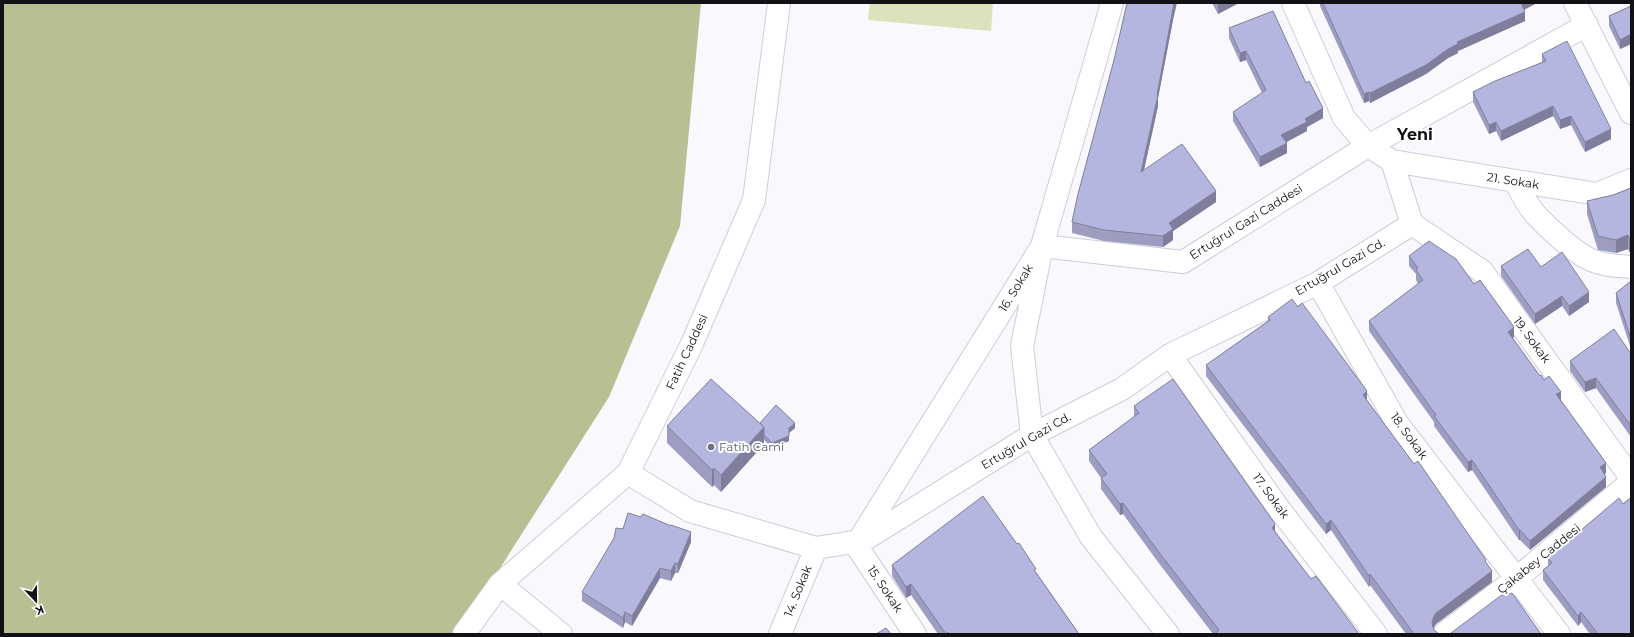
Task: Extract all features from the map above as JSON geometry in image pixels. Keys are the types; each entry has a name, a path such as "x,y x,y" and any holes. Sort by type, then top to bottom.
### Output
{"street":[{"name":"Fatih Caddesi","path":"464,634 500,584 628,474 691,346 754,200 780,3"},
{"name":"16. Sokak","path":"856,544 1042,246 1112,3"},
{"path":"1294,3 1344,118 1368,146 1392,161 1412,224"},
{"path":"1575,3 1631,113"},
{"name":"Ertuğrul Gazi Caddesi","path":"1042,246 1183,262 1368,146 1587,26"},
{"name":"21. Sokak","path":"1392,161 1597,194 1631,180"},
{"path":"1515,181 1524,198 1536,215 1574,249 1596,262 1607,265 1631,267"},
{"name":"Ertuğrul Gazi Cd.","path":"628,474 690,511 816,548 853,542 856,544 1032,435 1122,390 1170,355 1318,283 1412,224"},
{"name":"19. Sokak","path":"1412,224 1482,270 1631,478"},
{"path":"1042,246 1022,346 1032,435 1091,537 1168,634"},
{"name":"18. Sokak","path":"1318,283 1397,422 1559,634"},
{"name":"17. Sokak","path":"1170,355 1280,510 1376,634"},
{"name":"Çakabey Caddesi","path":"1444,634 1516,579 1631,482"},
{"name":"15. Sokak","path":"856,544 915,634"},
{"name":"14. Sokak","path":"780,634 816,548"},
{"path":"500,584 561,634"}],"green space":[{"path":"3,3 701,3 680,226 609,397 458,634 3,634"},
{"path":"870,3 993,3 991,31 868,20"}],"building":[{"path":"1127,3 1174,3 1158,95 1141,172 1182,144 1216,191 1169,223 1173,229 1163,236 1104,230 1072,222 1078,194 1114,60"},
{"path":"1323,3 1521,3 1525,12 1457,42 1458,44 1448,49 1426,65 1370,93 1364,94"},
{"path":"1631,6 1631,34 1620,40 1609,16"},
{"path":"1273,11 1306,83 1309,81 1323,108 1305,119 1307,122 1281,135 1287,143 1260,157 1233,112 1266,90 1246,51 1240,53 1229,28"},
{"path":"1567,41 1611,129 1585,142 1571,116 1560,120 1553,106 1501,131 1496,122 1489,125 1473,92 1495,81 1546,61 1542,54"},
{"path":"1631,188 1631,237 1629,238 1628,235 1616,240 1598,236 1587,201 1613,195"},
{"path":"1429,241 1456,259 1474,284 1480,280 1514,327 1508,332 1540,376 1541,375 1544,380 1549,376 1561,392 1556,394 1606,463 1600,467 1606,477 1530,541 1519,530 1472,460 1468,462 1434,416 1436,415 1369,321 1423,280 1416,270 1418,268 1409,256"},
{"path":"1528,249 1541,267 1562,252 1589,292 1569,306 1562,296 1535,314 1501,266"},
{"path":"1631,281 1631,339 1616,293"},
{"path":"1292,299 1298,307 1302,303 1331,342 1367,391 1363,395 1414,464 1418,461 1492,571 1436,613 1432,624 1434,630 1439,634 1414,634 1370,574 1369,576 1331,520 1326,524 1206,365 1270,320 1268,317"},
{"path":"1614,329 1631,354 1631,426 1596,378 1585,382 1570,361"},
{"name":"Fatih Cami","path":"711,379 764,427 721,475 714,468 712,470 667,426"},
{"path":"1173,379 1275,524 1272,528 1311,579 1316,576 1359,634 1217,634 1216,633 1219,630 1123,503 1120,504 1101,478 1107,474 1089,450 1139,413 1134,406"},
{"path":"776,405 795,423 789,428 789,436 772,443 764,435 764,427 760,423"},
{"path":"983,496 1017,544 1019,543 1036,569 1034,570 1079,634 949,634 948,632 946,634 911,584 906,587 892,565"},
{"path":"1619,498 1623,504 1631,498 1631,634 1598,634 1581,612 1578,616 1543,570 1552,563 1548,558"},
{"path":"628,513 641,517 643,514 671,526 691,532 678,564 675,563 671,571 660,568 632,616 625,612 623,618 582,592 614,538 616,528 623,529"},
{"path":"1507,591 1510,594 1512,593 1541,634 1449,634 1451,633"},
{"path":"886,628 891,634 876,634"}],"place":[{"name":"Fatih Cami","path":"711,447"}],"district":[{"name":"Yeni","path":"1415,134"}]}
